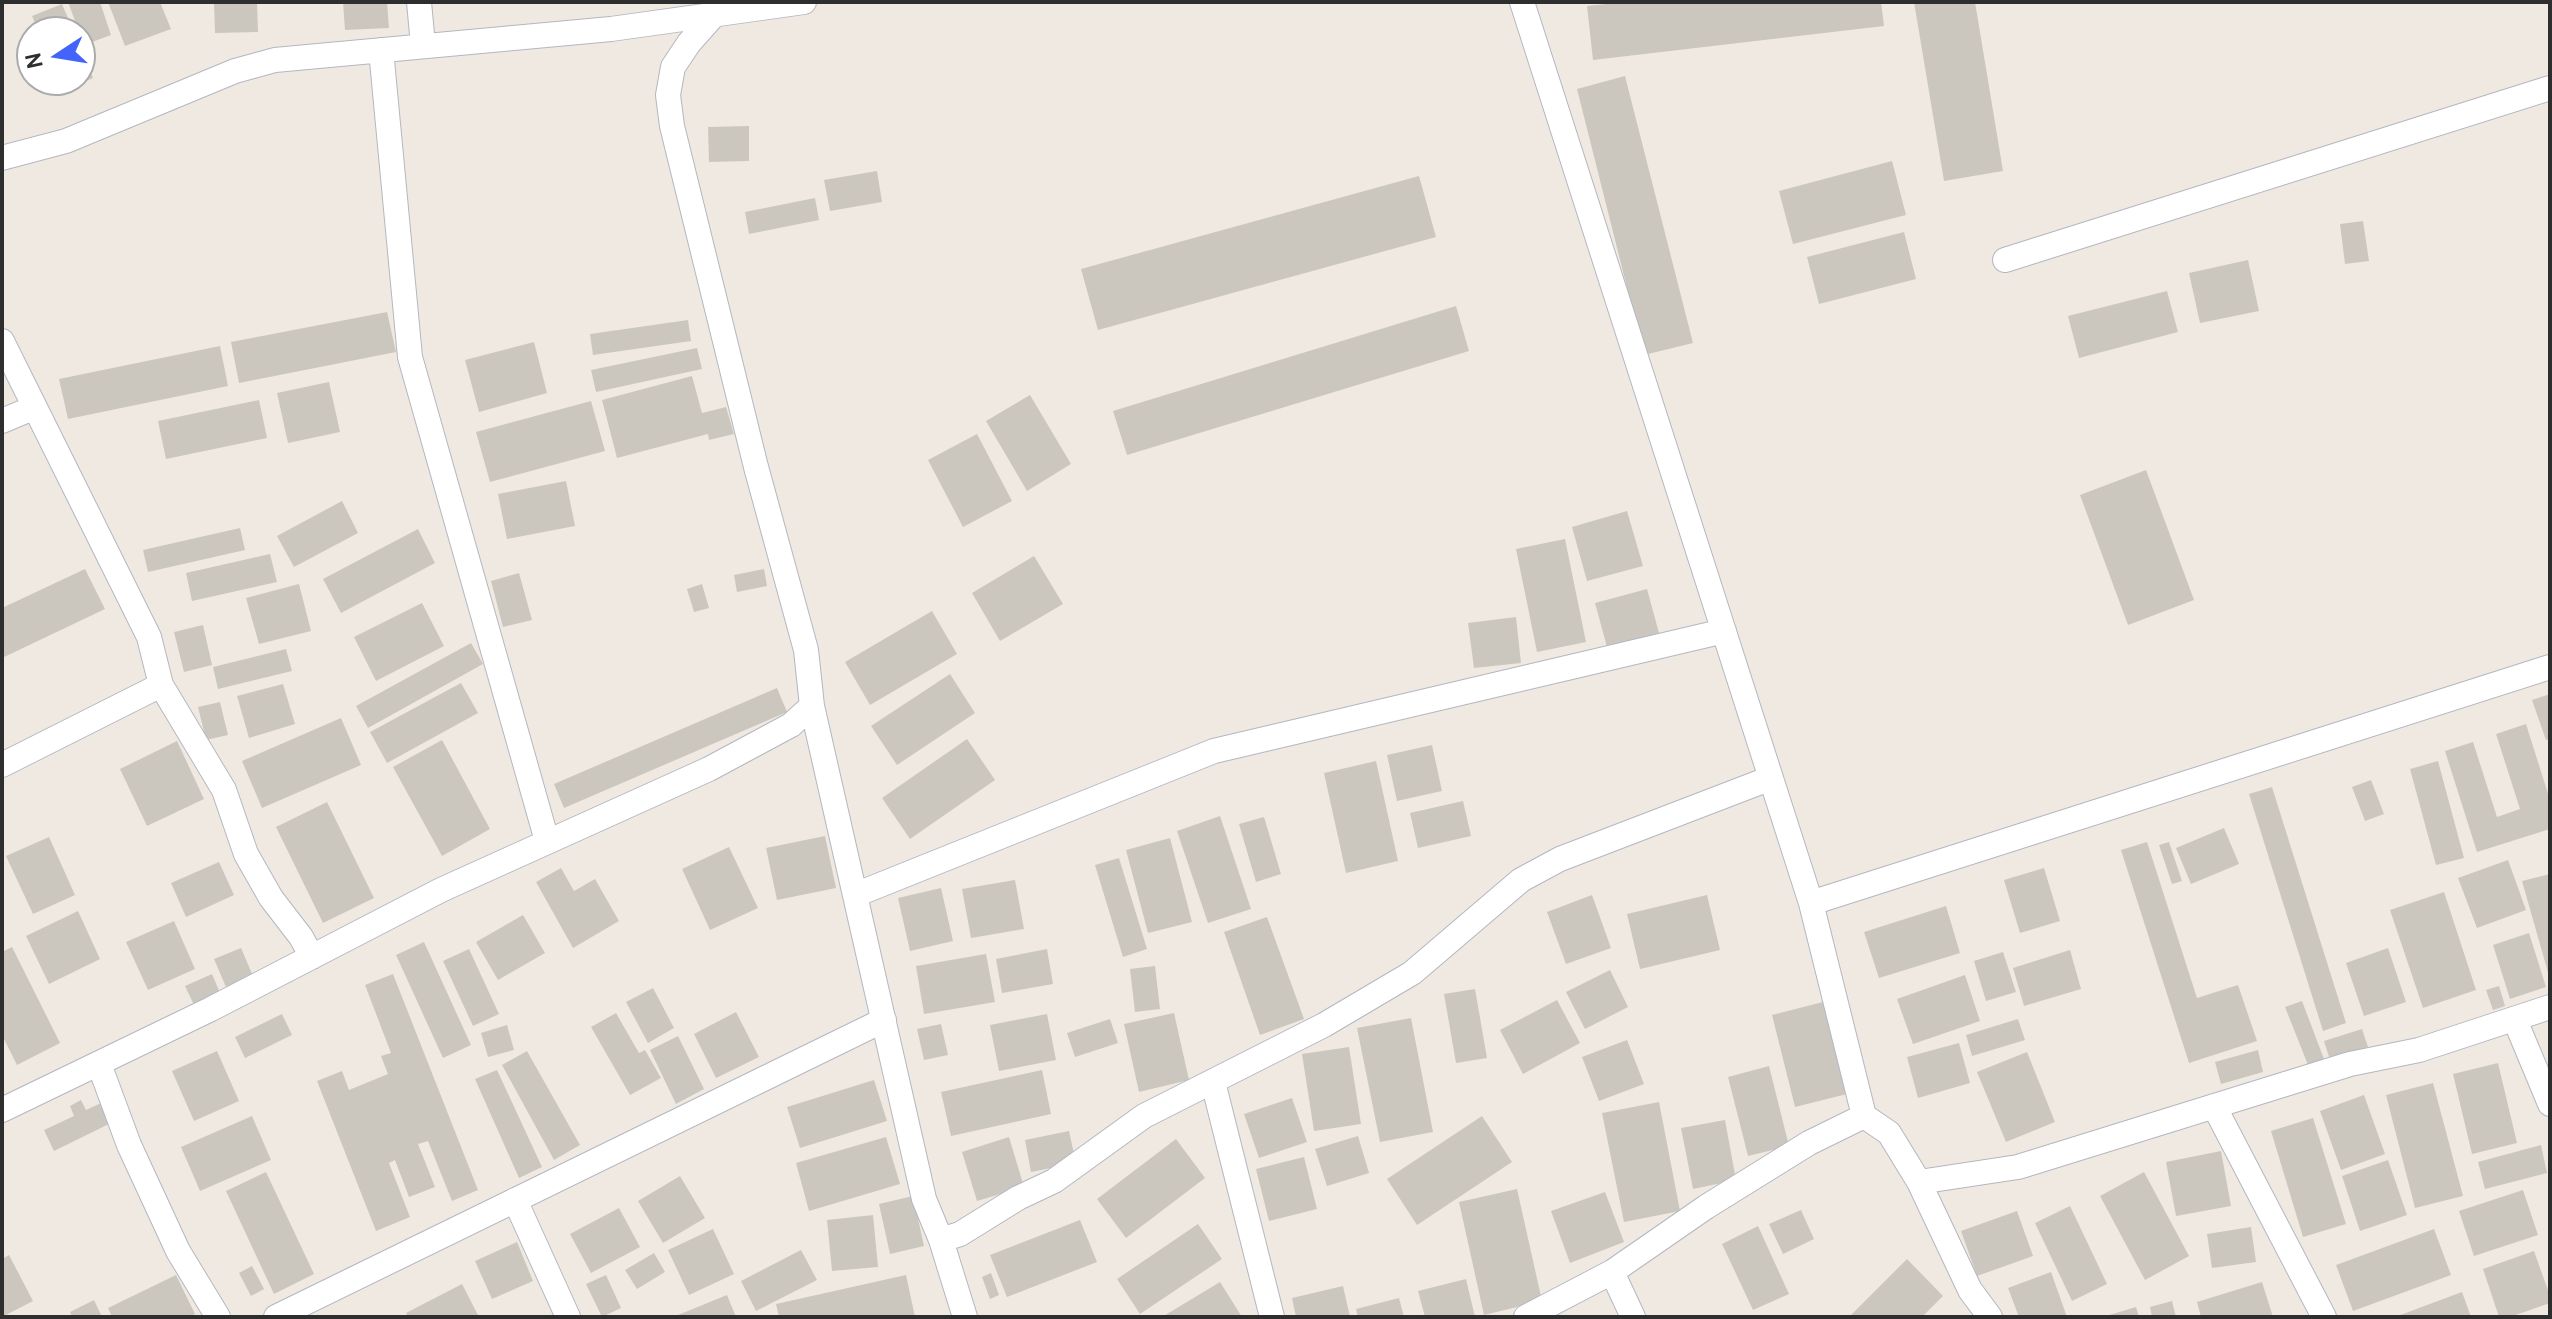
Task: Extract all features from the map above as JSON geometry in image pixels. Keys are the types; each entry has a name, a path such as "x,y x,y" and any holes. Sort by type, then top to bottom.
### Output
{"street":[{"path":"419,2 423,45"},
{"path":"2,158 66,141 235,71 275,60 611,29 804,2"},
{"path":"1522,2 1811,903 1864,1116 1889,1133 1919,1182 1970,1290 1990,1317"},
{"path":"713,16 673,67 668,95 672,126 756,467 806,650 812,706 924,1199 941,1240 965,1317"},
{"path":"381,50 410,357 547,841"},
{"path":"2005,260 2550,88"},
{"path":"2,341 149,637 161,685 224,790 246,854 271,898 312,957"},
{"path":"2,421 33,408"},
{"path":"855,895 1214,751 1724,631"},
{"path":"1811,903 2550,667"},
{"path":"2,765 161,685"},
{"path":"2,1110 441,890 709,769 791,725 812,706"},
{"path":"941,1240 960,1234 1018,1198 1054,1181 1144,1116 1324,1025 1412,973 1521,880 1560,859 1771,778"},
{"path":"1919,1182 2018,1167 2350,1064 2419,1050 2550,1007"},
{"path":"276,1317 884,1020"},
{"path":"2515,1020 2550,1104"},
{"path":"99,1064 129,1145 178,1251 218,1317"},
{"path":"1213,1082 1272,1317"},
{"path":"2214,1106 2324,1317"},
{"path":"1526,1317 1612,1272 1757,1175 1809,1143 1864,1116"},
{"path":"515,1200 568,1317"},
{"path":"1612,1272 1633,1317"}],"building":[{"path":"68,2 100,2 111,35 96,41 96,16 73,16"},
{"path":"108,2 160,2 171,29 125,46"},
{"path":"214,2 257,2 258,32 215,33"},
{"path":"343,2 387,2 389,28 345,30"},
{"path":"1625,2 1881,2 1884,26 1593,60 1587,6"},
{"path":"1914,2 1975,2 2003,171 1944,181"},
{"path":"62,4 67,16 32,16"},
{"path":"1625,76 1693,343 1644,355 1577,89"},
{"path":"749,126 749,161 709,162 708,127"},
{"path":"1892,161 1906,215 1793,244 1779,191"},
{"path":"877,171 882,202 830,211 824,180"},
{"path":"1419,176 1436,237 1098,330 1081,269"},
{"path":"815,198 819,220 749,234 745,212"},
{"path":"2363,221 2369,261 2345,264 2340,224"},
{"path":"1904,232 1916,279 1819,304 1807,257"},
{"path":"2248,260 2259,311 2200,323 2189,273"},
{"path":"2167,291 2178,332 2079,358 2068,316"},
{"path":"1456,306 1469,351 1127,455 1113,411"},
{"path":"387,312 396,352 239,383 231,342"},
{"path":"688,320 691,341 593,355 590,334"},
{"path":"534,342 547,393 479,412 465,360"},
{"path":"220,346 228,386 68,419 59,379"},
{"path":"697,348 702,369 596,392 591,370"},
{"path":"692,376 702,413 726,407 734,434 709,440 708,434 617,458 602,400"},
{"path":"329,382 340,432 288,443 277,393"},
{"path":"1030,395 1071,464 1027,491 986,421"},
{"path":"259,400 267,438 166,459 158,421"},
{"path":"591,401 605,451 490,482 476,432"},
{"path":"977,434 1012,501 963,527 928,460"},
{"path":"2146,470 2194,600 2128,625 2080,495"},
{"path":"566,481 575,526 507,539 498,494"},
{"path":"342,501 358,533 294,567 277,536"},
{"path":"1627,511 1643,566 1587,581 1572,527"},
{"path":"240,528 245,550 148,572 143,550"},
{"path":"418,529 435,563 341,613 323,579"},
{"path":"1565,539 1586,642 1537,652 1516,549"},
{"path":"270,554 277,582 192,601 186,573"},
{"path":"1034,556 1063,604 1000,641 972,593"},
{"path":"85,569 105,609 2,658 2,608"},
{"path":"764,569 767,586 737,592 734,575"},
{"path":"519,573 532,620 503,627 491,581"},
{"path":"299,584 311,631 259,644 246,598"},
{"path":"702,584 709,608 694,612 687,589"},
{"path":"1647,589 1659,633 1607,647 1595,603"},
{"path":"422,603 444,646 376,681 354,637"},
{"path":"932,611 957,654 870,705 845,662"},
{"path":"1516,617 1521,663 1474,668 1468,623"},
{"path":"203,625 212,665 184,672 174,632"},
{"path":"471,643 483,664 368,728 356,706"},
{"path":"286,649 292,671 218,689 213,667"},
{"path":"950,674 975,713 897,765 871,726"},
{"path":"461,683 478,713 387,763 370,732"},
{"path":"283,684 295,724 249,738 237,696"},
{"path":"777,688 787,712 564,808 554,784"},
{"path":"2550,694 2550,739 2546,740 2532,700"},
{"path":"220,702 228,735 206,740 198,707"},
{"path":"341,718 361,765 262,808 242,761"},
{"path":"2526,724 2550,800 2550,829 2477,852 2445,751 2473,742 2497,817 2520,809 2496,734"},
{"path":"967,739 995,780 910,839 882,798"},
{"path":"442,740 490,829 442,856 393,767"},
{"path":"177,741 204,799 147,826 120,769"},
{"path":"1432,745 1442,791 1397,801 1387,755"},
{"path":"1376,761 1398,861 1346,873 1324,773"},
{"path":"2438,761 2464,858 2436,865 2410,769"},
{"path":"2371,780 2384,814 2365,821 2352,787"},
{"path":"2272,787 2346,1023 2323,1031 2249,794"},
{"path":"1463,801 1471,836 1418,848 1410,813"},
{"path":"327,802 374,898 323,923 276,827"},
{"path":"1220,816 1251,909 1208,923 1177,831"},
{"path":"1264,817 1281,874 1256,882 1239,824"},
{"path":"2224,828 2239,864 2191,884 2176,848"},
{"path":"825,836 836,888 777,900 766,848"},
{"path":"49,837 75,895 33,914 6,856"},
{"path":"1170,838 1192,922 1148,933 1126,850"},
{"path":"2147,842 2197,998 2238,985 2257,1041 2189,1063 2121,850"},
{"path":"2169,842 2182,881 2172,884 2159,845"},
{"path":"729,847 758,908 710,930 682,869"},
{"path":"1119,858 1147,949 1123,957 1095,865"},
{"path":"2508,860 2526,910 2477,928 2458,878"},
{"path":"219,862 234,895 186,917 171,883"},
{"path":"561,868 574,891 595,879 619,921 573,948 536,882"},
{"path":"2044,868 2060,921 2020,933 2004,880"},
{"path":"2550,874 2550,976 2549,976 2522,881"},
{"path":"1015,880 1024,929 971,938 962,889"},
{"path":"941,888 953,941 910,951 898,898"},
{"path":"2444,892 2476,990 2423,1008 2390,910"},
{"path":"1592,895 1611,948 1566,964 1547,912"},
{"path":"1707,895 1720,950 1640,969 1627,914"},
{"path":"1946,906 1960,953 1879,978 1864,932"},
{"path":"78,911 100,959 49,984 26,936"},
{"path":"523,915 545,953 498,980 476,942"},
{"path":"1267,917 1304,1019 1260,1035 1224,932"},
{"path":"174,921 195,969 148,990 126,942"},
{"path":"2529,933 2546,987 2510,999 2493,945"},
{"path":"424,942 471,1045 443,1058 396,955"},
{"path":"12,947 60,1043 17,1065 2,1035 2,952"},
{"path":"241,948 253,976 226,987 214,959"},
{"path":"2388,948 2406,1002 2364,1016 2346,963"},
{"path":"469,949 499,1014 473,1026 443,961"},
{"path":"1047,949 1053,984 1002,993 996,959"},
{"path":"2070,950 2081,989 2024,1006 2013,968"},
{"path":"2003,952 2016,992 1986,1001 1974,961"},
{"path":"986,954 995,1002 924,1014 916,966"},
{"path":"1155,966 1160,1009 1135,1012 1130,969"},
{"path":"1610,970 1628,1007 1585,1029 1566,992"},
{"path":"212,974 220,993 194,1005 185,986"},
{"path":"393,974 478,1190 452,1201 428,1141 418,1144 435,1187 409,1197 395,1160 389,1163 410,1217 376,1231 317,1081 342,1071 349,1090 388,1074 381,1056 391,1053 365,985"},
{"path":"1965,975 1980,1021 1913,1044 1897,999"},
{"path":"2499,986 2505,1006 2493,1010 2486,990"},
{"path":"653,988 674,1028 648,1043 626,1002"},
{"path":"1475,989 1487,1058 1456,1063 1444,994"},
{"path":"1557,1000 1580,1043 1523,1074 1500,1030"},
{"path":"2302,1001 2324,1059 2308,1065 2285,1007"},
{"path":"1823,1002 1847,1094 1795,1107 1772,1015"},
{"path":"736,1012 759,1057 716,1078 694,1034"},
{"path":"616,1013 639,1053 645,1050 661,1078 630,1095 591,1027"},
{"path":"1174,1013 1189,1080 1139,1092 1124,1024"},
{"path":"282,1014 292,1035 245,1058 235,1037"},
{"path":"1047,1014 1056,1060 999,1071 990,1025"},
{"path":"1411,1018 1433,1132 1380,1142 1357,1028"},
{"path":"1110,1019 1118,1043 1075,1057 1067,1033"},
{"path":"2018,1019 2025,1040 1972,1056 1966,1035"},
{"path":"941,1024 948,1055 924,1060 917,1029"},
{"path":"507,1025 514,1050 488,1057 481,1033"},
{"path":"2362,1029 2368,1047 2330,1060 2324,1041"},
{"path":"678,1036 704,1089 676,1104 650,1050"},
{"path":"1627,1040 1644,1084 1599,1101 1582,1057"},
{"path":"1959,1043 1970,1083 1918,1098 1907,1057"},
{"path":"1349,1047 1361,1124 1314,1131 1302,1054"},
{"path":"2258,1050 2263,1072 2221,1084 2215,1062"},
{"path":"217,1051 239,1101 194,1121 172,1071"},
{"path":"527,1051 580,1145 554,1160 502,1065"},
{"path":"2027,1052 2055,1122 2006,1142 1977,1072"},
{"path":"2498,1063 2517,1143 2472,1154 2453,1074"},
{"path":"1769,1066 1789,1146 1748,1156 1728,1077"},
{"path":"497,1070 542,1167 519,1178 475,1079"},
{"path":"1042,1070 1051,1114 951,1136 941,1092"},
{"path":"874,1080 887,1121 800,1148 787,1107"},
{"path":"2433,1083 2463,1196 2415,1208 2386,1095"},
{"path":"2364,1095 2385,1154 2341,1170 2320,1111"},
{"path":"1292,1098 1307,1142 1259,1158 1244,1114"},
{"path":"81,1100 86,1110 101,1103 111,1123 54,1151 44,1130 74,1116 70,1106"},
{"path":"1659,1102 1680,1211 1624,1222 1602,1113"},
{"path":"252,1116 271,1160 200,1191 181,1147"},
{"path":"1482,1116 1512,1162 1417,1225 1387,1179"},
{"path":"2313,1118 2346,1224 2303,1237 2271,1131"},
{"path":"1725,1120 1736,1180 1693,1189 1681,1128"},
{"path":"1069,1131 1076,1163 1031,1172 1025,1140"},
{"path":"1358,1136 1369,1173 1327,1186 1315,1149"},
{"path":"886,1137 900,1184 809,1211 796,1163"},
{"path":"1009,1137 1024,1187 977,1201 962,1152"},
{"path":"1176,1139 1205,1178 1126,1238 1097,1199"},
{"path":"2541,1145 2547,1173 2485,1189 2478,1162"},
{"path":"2221,1151 2231,1206 2176,1216 2166,1162"},
{"path":"1304,1157 1317,1209 1269,1221 1256,1169"},
{"path":"2388,1160 2407,1215 2360,1231 2342,1176"},
{"path":"266,1172 314,1274 274,1294 226,1191"},
{"path":"2144,1172 2189,1256 2145,1280 2100,1196"},
{"path":"680,1176 705,1218 663,1243 638,1201"},
{"path":"1517,1189 1542,1301 1484,1315 1459,1202"},
{"path":"2523,1190 2538,1235 2474,1256 2459,1211"},
{"path":"1605,1192 1624,1242 1570,1263 1551,1211"},
{"path":"913,1196 924,1246 890,1254 879,1204"},
{"path":"2070,1206 2107,1284 2072,1301 2035,1223"},
{"path":"619,1208 640,1247 591,1273 570,1234"},
{"path":"1801,1210 1814,1239 1783,1254 1769,1224"},
{"path":"2017,1211 2033,1256 1977,1276 1961,1231"},
{"path":"873,1215 878,1267 832,1271 827,1220"},
{"path":"1080,1220 1097,1262 1007,1297 990,1255"},
{"path":"1198,1224 1222,1259 1140,1314 1117,1279"},
{"path":"1758,1226 1789,1294 1753,1310 1722,1244"},
{"path":"2251,1227 2256,1262 2212,1268 2207,1234"},
{"path":"713,1229 734,1274 689,1295 668,1250"},
{"path":"2434,1229 2451,1275 2353,1311 2336,1265"},
{"path":"517,1242 533,1281 492,1299 475,1261"},
{"path":"801,1250 817,1280 756,1311 741,1281"},
{"path":"2534,1251 2550,1303 2510,1317 2499,1317 2483,1269"},
{"path":"654,1253 665,1272 637,1289 625,1270"},
{"path":"9,1255 33,1301 2,1317 2,1259"},
{"path":"1907,1259 1943,1296 1922,1317 1849,1317"},
{"path":"252,1266 264,1289 251,1296 239,1273"},
{"path":"2051,1272 2067,1317 2019,1317 2008,1288"},
{"path":"991,1273 999,1295 990,1299 982,1277"},
{"path":"176,1275 195,1314 189,1317 112,1317 108,1308"},
{"path":"606,1275 621,1308 602,1317 586,1284"},
{"path":"906,1275 915,1317 779,1317 776,1304"},
{"path":"1466,1279 1475,1317 1425,1317 1418,1291"},
{"path":"1220,1282 1242,1317 1162,1317"},
{"path":"2262,1282 2273,1317 2201,1317 2197,1302"},
{"path":"462,1284 479,1317 408,1317 406,1313"},
{"path":"1343,1286 1350,1317 1296,1317 1292,1298"},
{"path":"2462,1292 2471,1317 2395,1317"},
{"path":"727,1295 736,1317 678,1315"},
{"path":"1399,1298 1404,1317 1358,1317 1356,1309"},
{"path":"94,1300 102,1317 72,1317 70,1312"},
{"path":"2172,1301 2176,1317 2152,1317 2150,1307"},
{"path":"2136,1307 2139,1317 2106,1317 2106,1316"}]}
